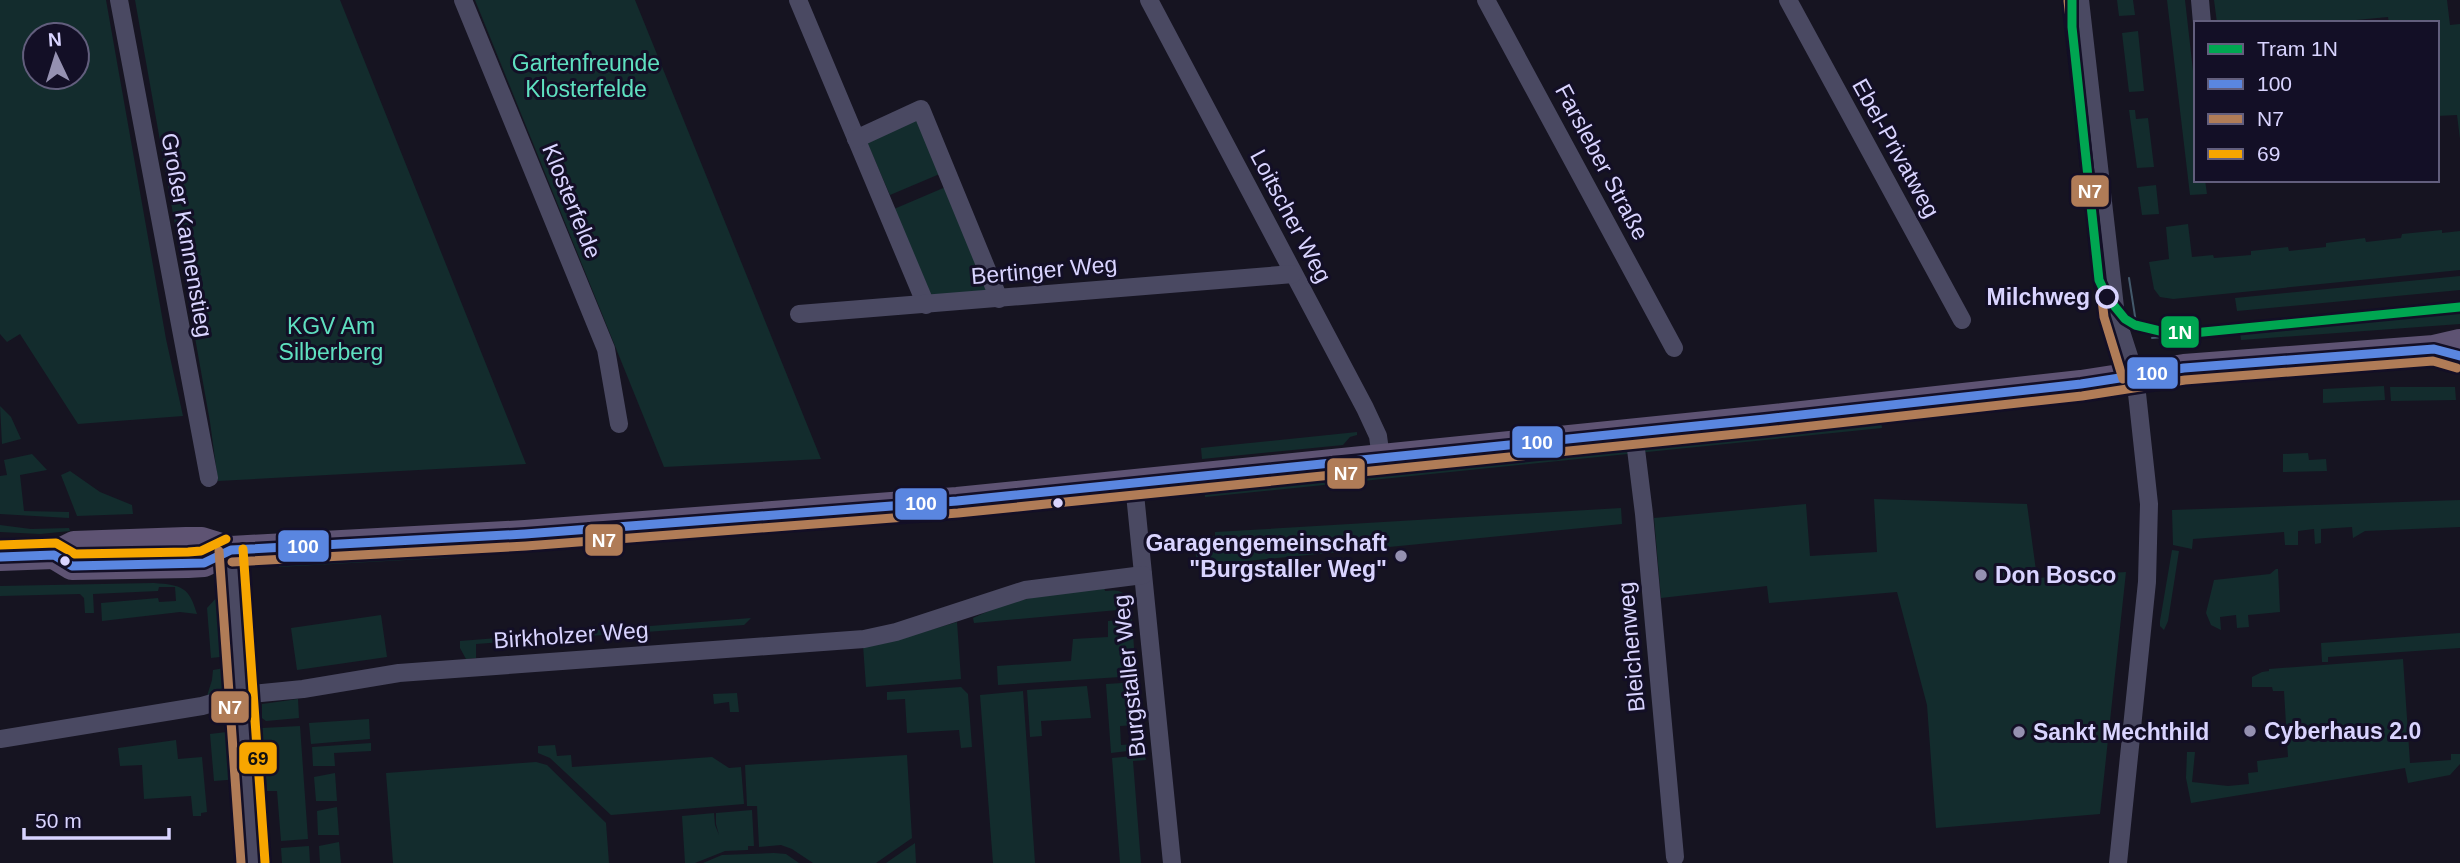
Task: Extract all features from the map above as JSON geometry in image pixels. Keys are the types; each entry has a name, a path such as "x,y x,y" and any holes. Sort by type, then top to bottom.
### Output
{"main road":[{"path":"0,557 54,555 74,545 202,541 231,550 526,534 592,527 866,509 1634,433 2081,384 2184,368 2451,350"}],"street":[{"name":"Großer Kannenstieg","path":"119,0 209,478"},
{"name":"Klosterfelde","path":"463,0 606,349 619,424"},
{"path":"798,0 926,305"},
{"name":"Loitscher Weg","path":"1149,0 1365,408 1378,436 1381,458"},
{"name":"Farsleber Straße","path":"1486,0 1674,348"},
{"name":"Ebel-Privatweg","path":"1788,0 1962,320"},
{"path":"2080,0 2116,316 2135,375 2149,504 2147,569 2118,863"},
{"path":"2200,0 2202,21"},
{"path":"856,139 921,109 999,299"},
{"name":"Bertinger Weg","path":"799,314 1293,274"},
{"name":"Bleichenweg","path":"1634,433 1644,514 1675,857"},
{"name":"Burgstaller Weg","path":"1134,484 1172,863"},
{"path":"231,550 253,863"},
{"name":"Birkholzer Weg","path":"0,739 202,706 240,695 303,690 399,673 864,639 896,632 1025,590 1143,575"}],"green space":[{"path":"0,0 106,0 166,339 183,416 78,424 20,334 7,342 0,334"},
{"name":"KGV Am Silberberg","path":"135,0 340,0 526,464 218,481 210,422"},
{"name":"Gartenfreunde Klosterfelde","path":"475,0 635,0 821,459 664,467"},
{"path":"2117,0 2133,0 2135,15 2119,16"},
{"path":"2167,0 2185,0 2194,79 2194,182 2205,182 2207,194 2190,195"},
{"path":"2214,0 2447,0 2450,25 2460,24 2460,139 2457,115 2439,116 2439,21 2389,21 2388,17 2345,21 2217,21"},
{"path":"2138,31 2144,91 2129,92 2122,33"},
{"path":"2129,110 2135,110 2136,119 2148,118 2154,167 2137,168"},
{"path":"918,117 942,173 890,195 866,140"},
{"path":"2156,185 2159,214 2142,215 2138,187"},
{"path":"948,186 994,291 932,297 894,209"},
{"path":"2188,224 2192,257 2213,255 2214,258 2251,255 2251,251 2288,247 2289,251 2326,247 2326,243 2365,238 2366,242 2401,238 2402,234 2460,231 2460,270 2173,299 2160,297 2154,289 2149,262 2169,259 2166,227"},
{"path":"2460,276 2460,290 2237,311 2235,298"},
{"path":"2460,312 2460,324 2241,340 2240,332"},
{"path":"2384,386 2385,400 2323,403 2323,389"},
{"path":"2390,387 2455,387 2456,400 2391,401"},
{"path":"0,406 11,417 21,439 2,444"},
{"path":"1881,420 1882,428 1205,497 1204,489"},
{"path":"1357,432 1357,435 1350,437 1343,445 1202,459 1201,448"},
{"path":"2308,453 2309,460 2326,459 2327,471 2283,472 2283,454"},
{"path":"32,454 47,470 20,475 24,511 69,512 69,518 0,514 0,476 7,475 4,460"},
{"path":"70,471 100,492 132,505 133,514 77,516 61,475"},
{"path":"1874,499 2027,504 2037,578 2126,572 2100,814 1936,828 1927,705 1897,592 1769,603 1767,586 1661,598 1654,518 1806,504 1810,556 1877,552"},
{"path":"2460,500 2460,527 2365,531 2353,538 2352,527 2321,529 2321,543 2315,544 2314,529 2298,531 2298,545 2285,545 2284,532 2193,539 2192,549 2173,545 2172,510"},
{"path":"1027,506 1027,511 651,540 651,535"},
{"path":"1621,508 1622,524 1197,566 1194,538 1215,536 1215,532"},
{"path":"0,525 31,529 69,528 70,531 40,534 0,532"},
{"path":"643,536 643,540 562,545 443,558 279,567 279,564 287,562 442,554 575,539"},
{"path":"2172,550 2179,551 2168,621 2164,630 2160,621"},
{"path":"2276,569 2280,612 2248,615 2249,627 2237,628 2236,615 2220,617 2221,630 2211,625 2206,613 2214,580 2270,574"},
{"path":"171,585 183,589 191,598 197,614 180,612 102,621 101,603 158,598 159,602 176,601 175,587 159,587 158,591 93,594 94,613 85,613 84,598 80,594 0,596 0,586"},
{"path":"1104,586 1105,591 1123,593 1129,609 974,623 973,618 1021,600"},
{"path":"219,595 225,610 229,656 211,658 207,608"},
{"path":"381,615 387,657 297,670 291,628"},
{"path":"751,618 744,625 476,644 476,658 466,659 460,648 460,641"},
{"path":"1132,619 1136,676 998,685 997,666 1071,661 1073,639 1108,637 1108,621"},
{"path":"957,622 961,679 866,687 863,645 886,643"},
{"path":"2460,633 2460,648 2328,657 2328,662 2322,662 2321,643"},
{"path":"2403,659 2410,763 2451,760 2451,754 2460,754 2460,764 2450,775 2408,783 2405,768 2191,803 2186,778 2187,752 2195,752 2192,782 2228,786 2249,784 2248,773 2258,772 2257,761 2288,757 2284,691 2273,691 2272,687 2252,687 2252,677 2269,669"},
{"path":"230,667 228,685 223,692 207,696 213,670"},
{"path":"1138,682 1142,731 1137,731 1136,725 1120,726 1121,745 1136,744 1136,740 1143,739 1144,749 1111,753 1106,684"},
{"path":"1087,686 1091,718 1041,721 1042,736 1030,737 1027,690"},
{"path":"961,687 968,694 972,747 961,748 959,730 907,733 905,699 887,700 887,692"},
{"path":"1023,691 1035,863 993,863 980,695"},
{"path":"737,693 739,712 730,712 729,702 714,704 713,694"},
{"path":"298,699 299,718 266,721 262,718 262,704"},
{"path":"369,719 370,739 311,744 309,723"},
{"path":"300,726 308,839 281,841 277,791 267,791 262,728"},
{"path":"235,731 240,779 214,781 210,734"},
{"path":"176,740 178,759 202,757 207,812 201,813 201,816 193,816 191,796 144,799 142,765 120,766 118,748"},
{"path":"371,743 371,751 334,753 335,766 313,766 312,747"},
{"path":"555,745 557,756 571,755 572,767 712,757 729,768 741,767 744,804 611,815 550,758 538,753 538,746"},
{"path":"907,755 912,838 876,863 813,863 781,845 759,847 757,806 747,806 745,765"},
{"path":"1145,755 1146,760 1133,761 1141,863 1120,863 1112,758"},
{"path":"536,762 547,765 606,823 609,863 393,863 386,773"},
{"path":"335,773 337,801 316,801 314,777"},
{"path":"337,807 339,835 318,835 317,811"},
{"path":"752,810 754,846 748,846 748,850 725,851 695,863 685,863 682,816 714,813 719,835 716,813"},
{"path":"339,842 341,863 320,863 319,846"},
{"path":"915,843 916,863 886,863"},
{"path":"309,846 310,863 282,863 281,848"},
{"path":"786,854 799,863 703,863 722,855"}],"tram line":[{"name":"1N","path":"2072,0 2072,27 2099,280 2107,297 2125,319 2135,325 2160,331 2193,333 2460,307"},
{"path":"2129,278 2137,329"},
{"path":"2099,280 2106,317"},
{"path":"2134,329 2196,322"},
{"path":"2152,338 2206,333"}],"transit line":[{"name":"N7","path":"2068,1 2104,317 2123,379"},
{"name":"100","path":"0,557 54,555 72,566 204,563 231,550 525,534 957,501 1765,419 2081,384 2184,368 2434,349 2460,356"},
{"name":"N7","path":"232,562 526,546 958,513 1766,431 2082,396 2185,380 2433,361 2457,368"},
{"name":"69","path":"0,545 56,543 75,554 188,552 201,551 226,539"},
{"name":"69","path":"243,549 265,862"},
{"name":"N7","path":"219,551 241,863"}],"place":[{"name":"Milchweg","path":"2107,297"},
{"name":"Garagengemeinschaft \"Burgstaller Weg\"","path":"1401,556"},
{"name":"Don Bosco","path":"1981,575"},
{"name":"Cyberhaus 2.0","path":"2250,731"},
{"name":"Sankt Mechthild","path":"2019,732"}]}
